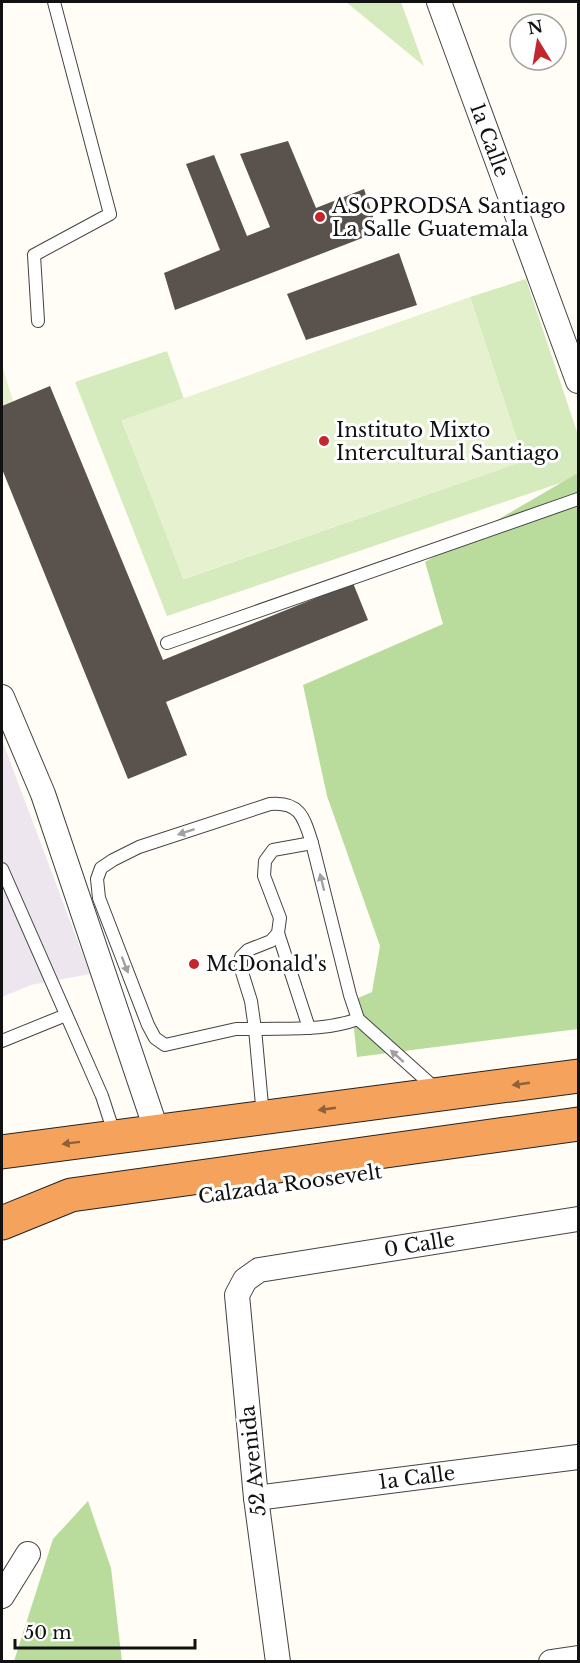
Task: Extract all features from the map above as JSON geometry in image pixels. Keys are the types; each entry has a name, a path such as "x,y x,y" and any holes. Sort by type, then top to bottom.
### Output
{"highway":[{"path":"2,1152 579,1076"},
{"path":"2,1224 71,1195 579,1124"},
{"name":"Calzada Roosevelt","path":"2,1224 579,1144"}],"street":[{"name":"1a Calle","path":"439,2 579,381"},
{"path":"2,697 43,794 157,1132"},
{"name":"0 Calle","path":"259,1270 579,1219"},
{"name":"52 Avenida","path":"259,1270 245,1280 237,1295 256,1498 278,1662"},
{"name":"1a Calle","path":"256,1498 579,1457"},
{"path":"2,1596 28,1554"},
{"path":"551,1662 579,1658"}],"lane":[{"path":"38,321 34,255 110,214 54,2"},
{"path":"167,643 579,499"},
{"path":"358,1019 342,1025 309,1028 236,1029 165,1045 155,1038 148,1025 99,898 97,879 101,868 139,847 270,804 283,803 294,807 305,821 312,843 358,1019 441,1094"},
{"path":"309,1028 278,933 280,918 264,876 265,861 273,850 312,843"},
{"path":"2,869 102,1096 115,1137"},
{"path":"264,1118 251,1001 241,957 248,950 271,941 278,933"},
{"path":"2,1041 66,1016"}],"shaded area":[{"path":"2,740 90,974 31,985 2,997"}],"green space":[{"path":"346,2 401,2 424,66"},
{"name":"Instituto Mixto Intercultural Santiago","path":"526,279 578,435 578,477 167,616 75,382 167,351 184,399 122,421 184,579 524,461 470,297"},
{"name":"Instituto Mixto Intercultural Santiago","path":"470,297 524,461 183,579 122,420"},
{"path":"2,365 13,401 2,406"},
{"path":"578,473 578,1029 357,1057 351,1001 372,992 380,946 327,796 303,685 443,624 425,562"},
{"path":"88,1501 111,1568 122,1661 14,1661 53,1539"}],"building":[{"name":"ASOPRODSA Santiago La Salle Guatemala","path":"288,141 316,208 364,189 378,232 175,310 164,273 220,250 186,164 214,155 247,236 270,227 240,154"},
{"path":"399,253 417,305 306,340 287,294"},
{"path":"50,386 163,660 353,583 368,620 166,702 187,755 128,779 2,469 2,406"}],"place":[{"name":"ASOPRODSA Santiago La Salle Guatemala","path":"320,217"},
{"name":"Instituto Mixto Intercultural Santiago","path":"324,441"},
{"name":"McDonald's","path":"194,964"}]}
